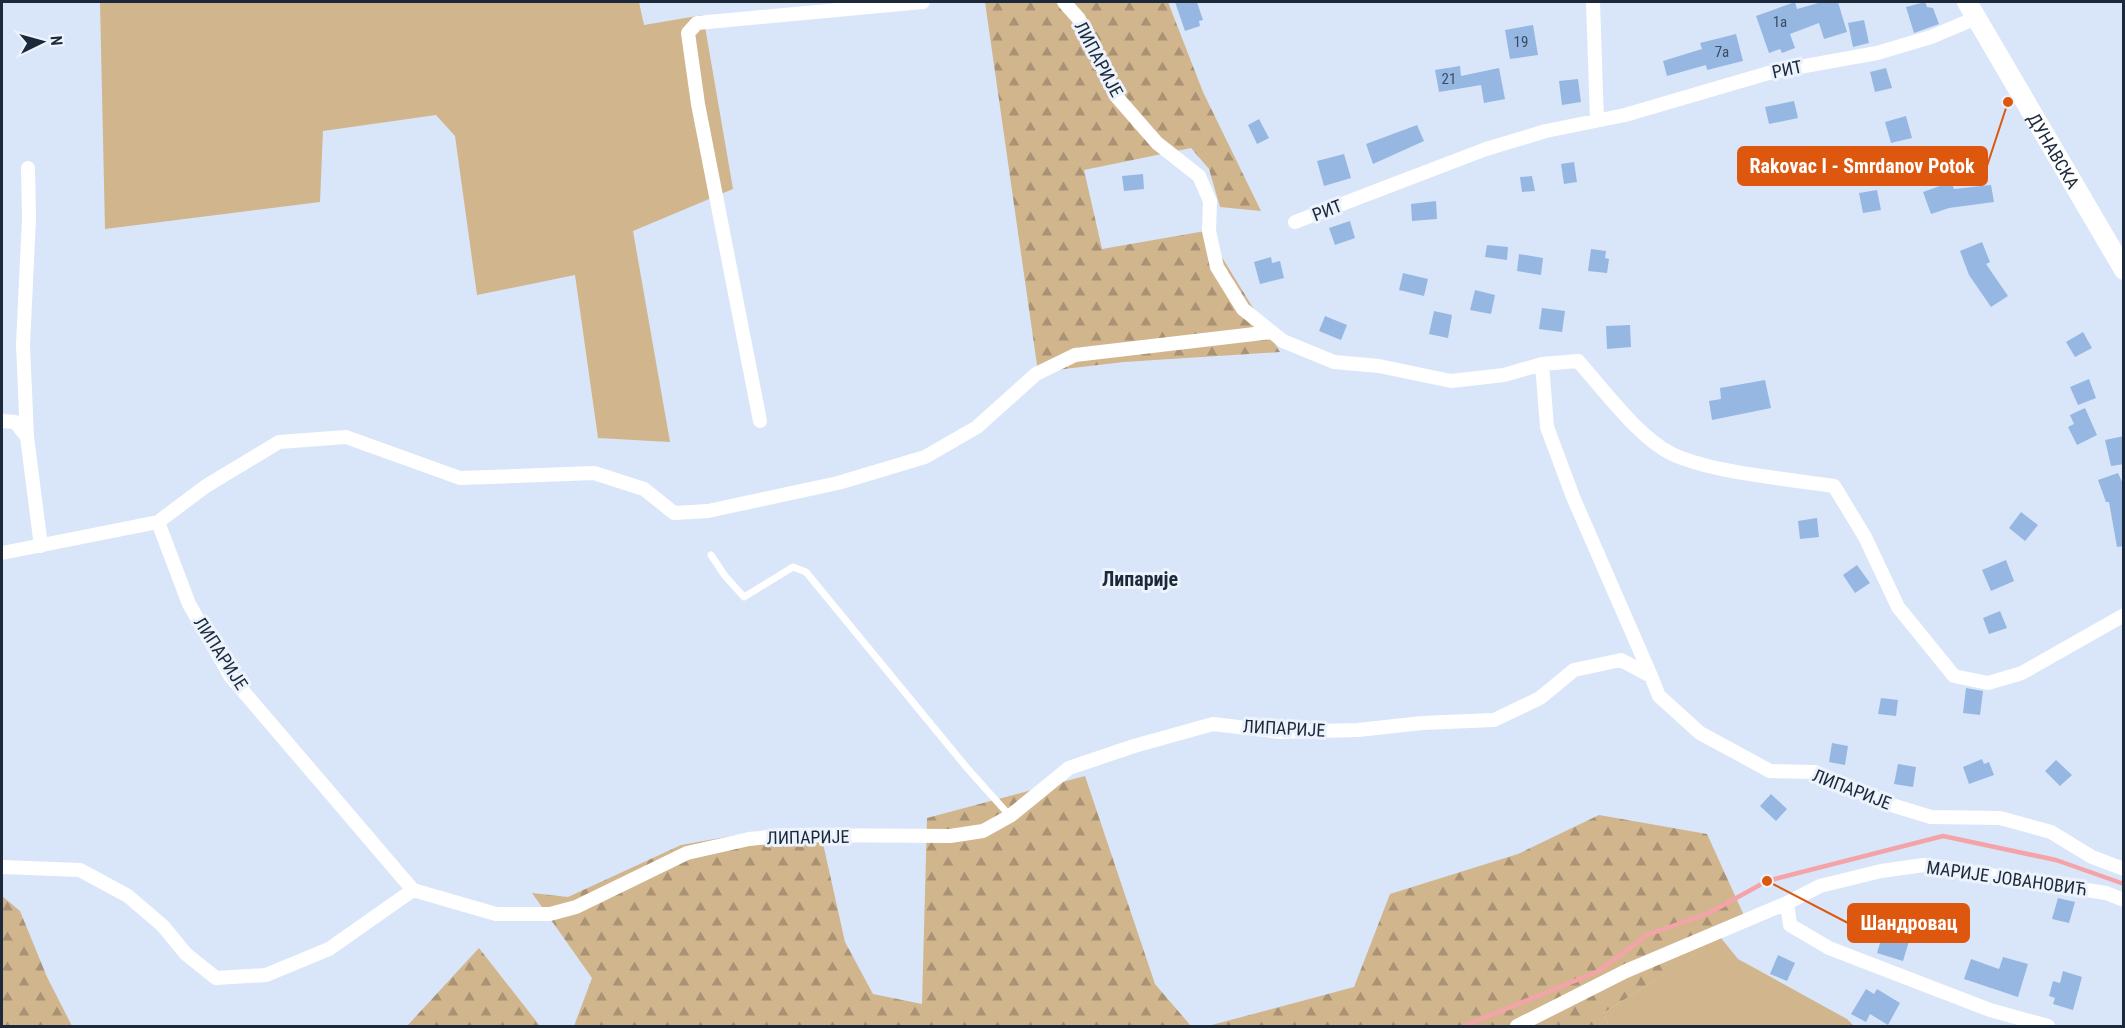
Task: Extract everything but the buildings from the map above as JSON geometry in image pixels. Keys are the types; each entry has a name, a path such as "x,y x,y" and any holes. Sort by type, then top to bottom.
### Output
{"main road":[{"name":"ДУНАВСКА","path":"1972,10 2124,270"}],"street":[{"path":"760,421 698,104 688,33 697,23 923,2"},
{"name":"ЛИПАРИЈЕ","path":"1064,2 1079,19 1116,96 1158,143 1199,176 1210,201 1209,231 1217,267 1243,309 1283,341 1334,362 1379,366 1451,381 1504,375 1542,364 1578,361 1645,434 1672,454 1708,466 1833,486 1865,537 1898,607 1954,676 1988,683 2022,673 2076,640 2124,615"},
{"path":"1593,2 1597,120"},
{"name":"РИТ","path":"1296,222 1486,149 1546,131 1625,115 1772,72 1877,53 1931,37 1972,10"},
{"path":"28,168 29,218 23,345 27,437 41,546"},
{"path":"2,553 158,522 206,486 279,442 346,437 460,478 594,473 644,489 674,513 708,511 838,483 925,457 977,427 1036,374 1076,355 1272,332"},
{"path":"1542,364 1547,427 1573,497 1651,676"},
{"path":"2,420 15,422 27,437"},
{"name":"ЛИПАРИЈЕ","path":"158,522 189,603 231,677 413,890 496,914 550,914 576,907 687,853 748,838 787,835 950,836 983,831 1010,816 1070,768 1134,746 1213,724 1280,732 1358,730 1422,723 1494,720 1540,698 1574,670 1621,660 1651,676 1659,696 1700,733 1770,771 1815,772 1885,803 1931,817 2000,818 2041,829 2051,832 2092,857 2124,869"},
{"name":"МАРИЈЕ ЈОВАНОВИЋ","path":"1517,1026 1626,971 1787,903 1820,886 1881,871 1924,864 2106,893 2124,900"},
{"path":"2,867 80,870 128,896 163,926 186,954 216,978 266,975 328,949 413,890"},
{"path":"1787,903 1790,924 1829,948 1990,1010 2048,1026"}],"lane":[{"path":"711,555 725,576 744,597 792,567 806,572 967,768 1010,816"}],"green space":[{"path":"100,2 639,2 644,25 703,15 733,189 633,231 670,442 598,438 575,275 477,295 455,136 436,115 323,131 320,202 105,229"},
{"path":"985,2 1168,2 1203,92 1261,211 1220,207 1209,169 1191,148 1084,170 1102,249 1211,230 1217,249 1280,352 1124,362 1038,372"},
{"path":"1085,776 1155,984 1191,1026 574,1026 592,978 532,893 568,897 681,845 759,831 820,830 845,942 873,994 922,1004 927,818"},
{"path":"1599,815 1707,834 1747,922 1603,1013 1609,1026 1208,1026 1354,987 1390,894 1518,854"},
{"path":"2,896 20,911 47,977 72,1026 2,1026"},
{"path":"1721,938 1738,959 1847,1019 1854,1026 1609,1026 1603,1013"},
{"path":"479,948 540,1026 407,1026"}],"waterway":[{"path":"1464,1026 1599,971 1647,935 1709,913 1767,881 1943,836 2056,860 2124,884"}],"place":[{"name":"Rakovac I - Smrdanov Potok","path":"2008,102"},
{"name":"Шандровац","path":"1767,881"}],"district":[{"name":"Липарије","path":"1140,579"}]}
